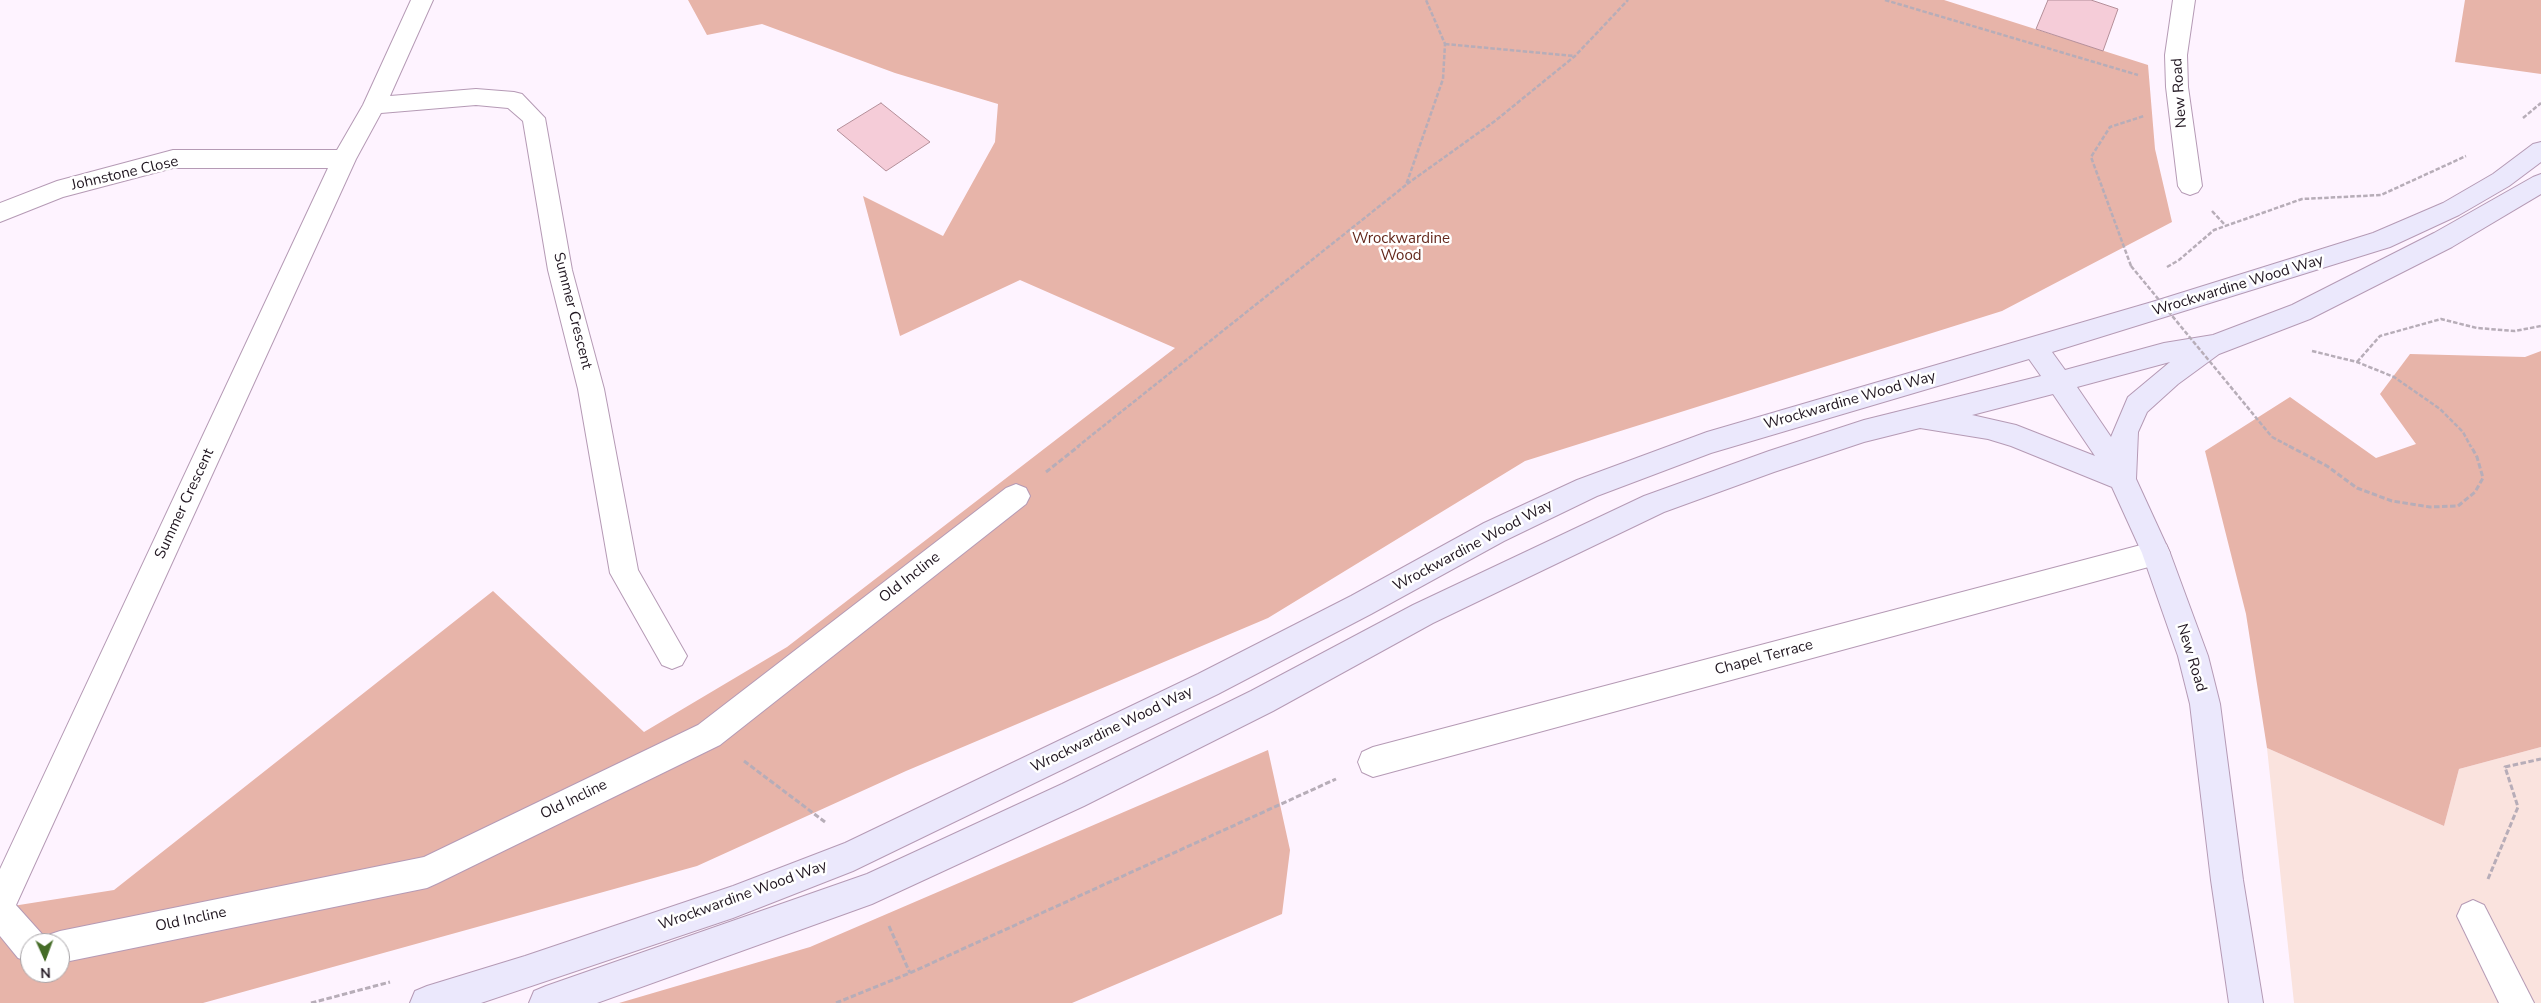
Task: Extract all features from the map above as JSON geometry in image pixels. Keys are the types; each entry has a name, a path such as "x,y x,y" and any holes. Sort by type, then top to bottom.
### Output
{"main road":[{"name":"Wrockwardine Wood Way","path":"426,1003 525,973 733,902 853,855 1208,684 1362,605 1494,532 1586,488 1706,443 2036,347 2287,271 2381,240 2451,209 2501,180 2541,150"},
{"path":"546,1003 872,888 1073,795 1262,701 1424,614 1654,504 1770,462 1864,431 2164,354 2215,345 2301,312 2442,240 2541,183"},
{"path":"1916,419 1988,428 2016,436 2122,479 2125,432 2137,405 2169,377 2215,345"},
{"name":"New Road","path":"2036,347 2109,455 2122,479 2156,553 2193,656 2205,704 2227,880 2246,1003"}],"street":[{"name":"Summer Crescent","path":"0,905 344,158 374,105 422,0"},
{"name":"New Road","path":"2184,0 2176,55 2178,96 2190,186"},
{"name":"Summer Crescent","path":"374,105 486,98 514,100 534,118 560,270 591,389 624,573 672,656"},
{"name":"Johnstone Close","path":"0,213 57,190 173,159 344,158"},
{"name":"Old Incline","path":"70,945 428,872 709,735 1016,496"},
{"name":"Chapel Terrace","path":"1373,762 2156,553"},
{"path":"0,911 20,934"},
{"path":"2473,916 2517,1003"}],"path":[{"path":"1406,185 1443,79 1445,44 1426,0"},
{"path":"1016,496 1406,185 1495,121 1575,56 1628,0"},
{"path":"1885,0 2178,96"},
{"path":"1445,44 1575,56"},
{"path":"2178,96 2110,127 2091,157 2131,266 2272,437 2327,466 2357,488 2392,501 2430,507 2458,506 2475,492 2483,478 2477,457 2463,432 2440,409 2394,377 2357,362 2312,351"},
{"path":"2520,120 2541,103"},
{"path":"2179,260 2214,230 2302,199 2381,195 2467,156"},
{"path":"2220,220 2226,226"},
{"path":"2357,362 2380,336 2441,319 2476,328 2515,331 2541,326"},
{"path":"709,735 842,834 853,855"},
{"path":"2473,916 2518,807 2505,767 2541,759"},
{"path":"836,1003 910,973 1373,762"},
{"path":"872,888 910,973"}],"shaded area":[{"path":"2541,747 2541,1003 2294,1003 2267,748 2444,826 2459,769"}],"green space":[{"name":"Wrockwardine Wood","path":"688,0 1944,0 2148,65 2155,149 2172,222 2002,311 1525,461 1268,618 906,771 697,866 203,1003 0,1003 0,908 114,890 493,591 644,732 787,647 1175,348 1020,280 900,336 863,196 943,236 995,142 998,104 895,73 762,24 707,35"},
{"path":"2465,0 2541,0 2541,74 2455,62"},
{"path":"2541,351 2541,747 2459,769 2444,826 2267,748 2246,614 2205,451 2290,397 2376,458 2416,444 2380,394 2410,354 2525,357"},
{"path":"1268,750 1290,850 1282,914 1072,1003 619,1003 810,947"}],"building":[{"path":"2048,0 2091,0 2118,9 2103,51 2036,29"},
{"path":"881,103 930,142 886,171 837,130"}]}
